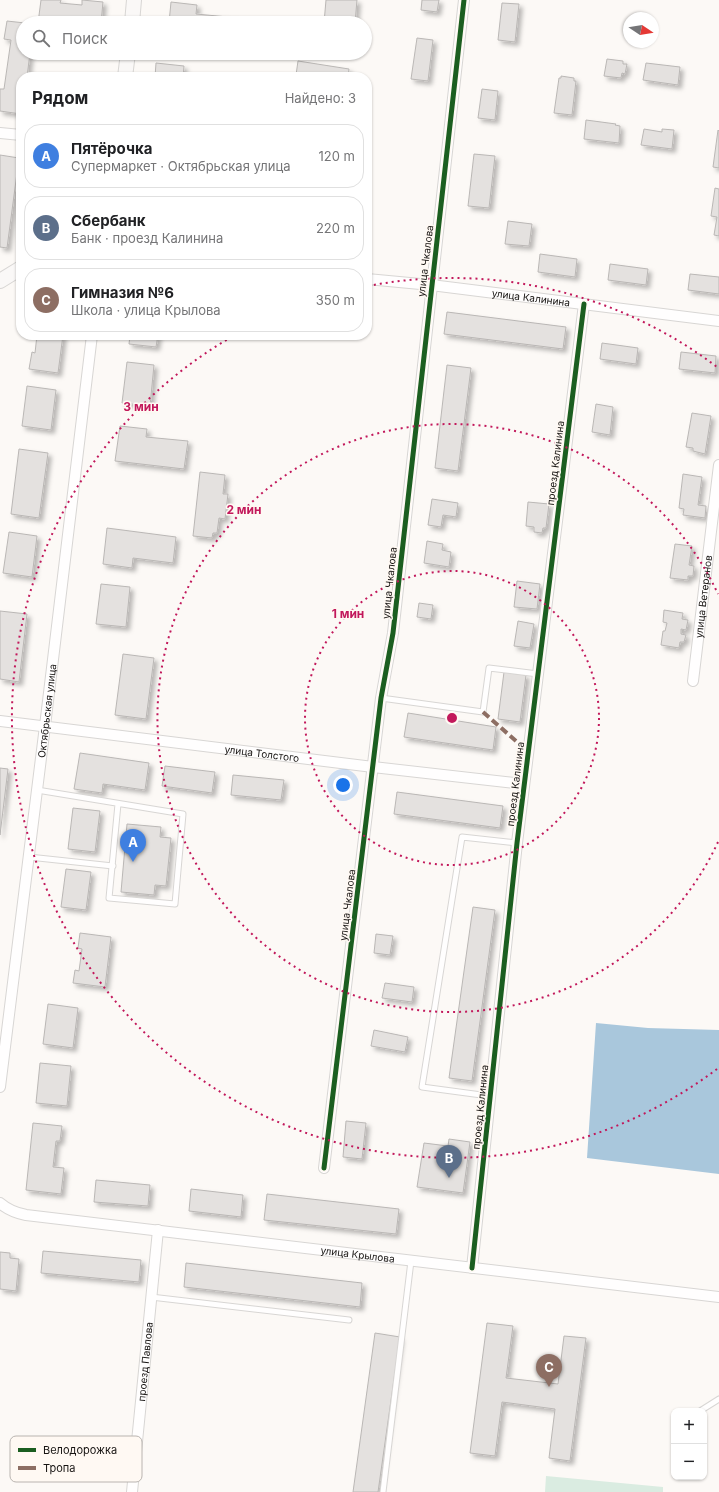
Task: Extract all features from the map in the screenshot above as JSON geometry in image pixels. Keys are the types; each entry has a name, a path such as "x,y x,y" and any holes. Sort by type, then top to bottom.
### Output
{"main road":[{"path":"133,16 134,0"},
{"path":"126,72 127,60"},
{"path":"0,281 16,271"}],"street":[{"name":"улица Чкалова","path":"324,1168 381,698 393,633 464,0"},
{"path":"0,133 16,135"},
{"name":"улица Калинина","path":"372,279 431,285 719,321"},
{"name":"проезд Калинина","path":"472,1268 517,843 584,304"},
{"name":"Октябрьская улица","path":"0,1087 91,340"},
{"name":"улица Ветеранов","path":"693,681 719,465"},
{"name":"улица Толстого","path":"0,721 524,784"},
{"name":"улица Крылова","path":"0,1203 4,1207 26,1215 719,1297"},
{"name":"проезд Павлова","path":"137,1436 158,1230"},
{"name":"проезд Павлова","path":"132,1492 133,1482"}],"lane":[{"path":"381,698 483,712 489,668 538,674"},
{"path":"37,790 183,814 175,904 109,898 118,804"},
{"path":"490,1096 422,1087 462,837 517,843"},
{"path":"29,857 113,866"},
{"path":"383,1492 412,1260"},
{"path":"151,1297 349,1320"},
{"path":"705,1408 719,1399"}],"green space":[{"path":"546,1476 663,1487 663,1492 545,1492"}],"water":[{"path":"596,1023 648,1028 719,1030 719,1174 587,1158"}],"building":[{"path":"41,0 61,0 60,3 82,5 82,0 103,2 102,16 39,16"},
{"path":"326,0 357,0 356,16 325,16"},
{"path":"422,0 439,0 437,12 421,10"},
{"path":"171,2 197,5 196,14 218,16 170,16"},
{"path":"502,3 519,4 515,42 498,40"},
{"path":"7,21 16,22 16,60 29,60 28,72 16,72 16,113 0,111 0,89 4,89 11,40 4,39"},
{"path":"417,38 433,40 428,81 411,79"},
{"path":"607,59 623,61 623,64 627,64 625,74 622,73 621,78 604,76"},
{"path":"298,61 349,69 349,72 296,72"},
{"path":"156,63 184,66 183,72 155,72"},
{"path":"646,63 680,67 678,85 643,80"},
{"path":"561,76 574,78 574,81 576,81 572,115 554,113 559,78 561,78"},
{"path":"482,89 498,91 495,120 478,118"},
{"path":"586,120 616,124 615,125 620,126 619,143 584,139"},
{"path":"644,129 662,132 662,129 674,130 672,149 641,145"},
{"path":"718,130 719,131 719,168 713,167"},
{"path":"474,154 495,156 489,208 468,206"},
{"path":"0,155 16,158 16,180 7,248 0,247"},
{"path":"715,188 719,189 719,236 714,235 717,217 711,216"},
{"path":"508,221 532,224 529,246 505,244"},
{"path":"540,254 577,259 575,277 538,272"},
{"path":"610,264 648,269 646,285 608,280"},
{"path":"690,274 719,277 719,294 688,290"},
{"path":"447,312 566,327 563,349 444,334"},
{"path":"36,340 62,340 58,373 29,369 32,352 35,353"},
{"path":"129,340 157,340 156,347 129,344"},
{"path":"602,343 638,348 636,364 600,359"},
{"path":"681,352 716,356 715,373 679,369"},
{"path":"127,362 154,365 150,406 122,403"},
{"path":"447,365 471,368 458,471 435,468"},
{"path":"27,386 56,390 51,430 22,426"},
{"path":"596,404 613,407 610,435 592,432"},
{"path":"692,413 711,416 705,454 693,451 693,448 686,447"},
{"path":"120,426 147,429 146,437 188,441 184,469 115,461"},
{"path":"19,449 48,453 39,518 11,514"},
{"path":"200,472 225,475 223,494 228,494 225,519 219,518 217,533 213,533 212,538 193,536"},
{"path":"683,474 702,477 698,505 706,506 705,518 683,515 684,509 679,508"},
{"path":"432,499 458,503 456,517 443,515 441,527 428,525"},
{"path":"528,502 549,504 546,528 543,528 542,533 534,532 534,527 526,526"},
{"path":"107,528 176,537 173,563 133,558 132,568 103,564"},
{"path":"9,532 37,536 32,577 3,573"},
{"path":"427,541 443,544 442,550 451,552 449,567 424,563"},
{"path":"675,544 692,546 689,565 694,566 693,576 688,576 688,580 670,578"},
{"path":"517,581 540,584 537,609 514,607"},
{"path":"101,584 130,587 126,627 96,624"},
{"path":"419,603 433,605 431,619 417,617"},
{"path":"664,610 683,613 682,619 688,620 686,630 681,629 681,634 686,635 684,642 680,642 679,648 661,645 663,631 665,631 667,623 663,622"},
{"path":"0,611 27,614 19,682 0,679"},
{"path":"518,621 534,624 530,648 514,646"},
{"path":"123,654 154,658 146,719 115,715"},
{"path":"504,672 526,675 520,722 498,719"},
{"path":"408,713 496,727 493,750 404,737"},
{"path":"80,753 149,763 145,790 103,784 102,793 74,789"},
{"path":"165,766 215,772 212,793 162,786"},
{"path":"0,768 8,769 0,835"},
{"path":"233,775 284,780 281,800 231,795"},
{"path":"397,792 503,806 500,828 394,814"},
{"path":"73,808 100,811 95,852 68,849"},
{"path":"127,824 161,827 160,837 171,838 166,886 155,885 154,895 121,892"},
{"path":"66,869 91,872 86,910 61,907"},
{"path":"473,907 495,910 472,1081 449,1078"},
{"path":"80,933 111,937 105,987 73,983 75,970 79,971 82,949 78,948"},
{"path":"376,934 393,936 390,955 374,953"},
{"path":"385,983 414,987 412,1002 382,998"},
{"path":"48,1004 78,1008 73,1048 43,1044"},
{"path":"374,1030 408,1037 405,1052 371,1046"},
{"path":"40,1063 71,1066 67,1106 36,1103"},
{"path":"346,1121 366,1123 362,1159 343,1157"},
{"path":"33,1123 62,1126 60,1141 56,1141 53,1167 64,1168 61,1194 26,1190"},
{"path":"449,1139 470,1142 463,1193 417,1187 424,1143 448,1146"},
{"path":"96,1180 150,1185 148,1206 94,1202"},
{"path":"191,1189 243,1195 241,1217 189,1211"},
{"path":"267,1194 399,1209 396,1234 264,1220"},
{"path":"43,1251 141,1260 139,1282 41,1273"},
{"path":"0,1252 10,1253 10,1258 19,1259 16,1291 0,1289"},
{"path":"186,1263 362,1283 360,1307 184,1287"},
{"path":"487,1323 513,1326 506,1378 558,1384 564,1336 586,1338 570,1461 549,1458 555,1409 502,1402 495,1456 470,1453"},
{"path":"375,1333 400,1337 378,1492 353,1492"}],"marked path":[{"path":"483,712 516,741"}],"cycle path":[{"path":"324,1168 381,698 393,633 464,0"},
{"path":"472,1268 517,843 584,304"}],"place":[{"name":"Пятёрочка","path":"133,862"},
{"name":"Сбербанк","path":"449,1178"},
{"name":"Гимназия №6","path":"549,1387"}]}
